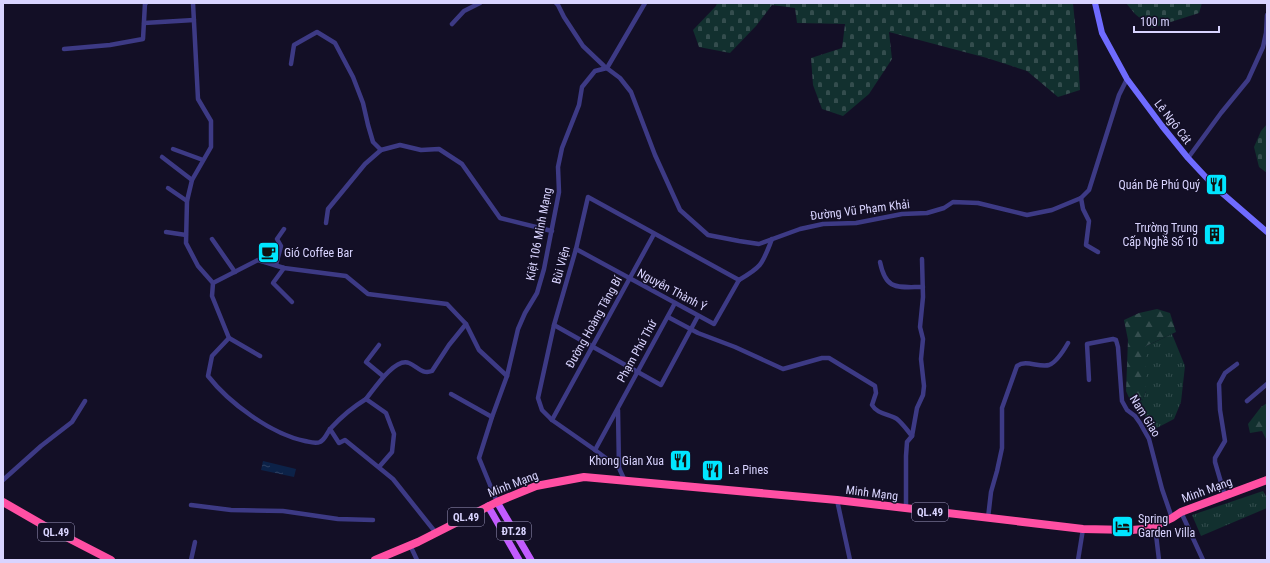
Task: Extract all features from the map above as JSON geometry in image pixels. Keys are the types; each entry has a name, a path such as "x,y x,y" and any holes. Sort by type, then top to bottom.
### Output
{"highway":[{"name":"Minh Mạng","path":"436,533 488,506 536,486 584,477 837,500 1083,529 1130,530 1155,526 1181,512 1267,480"},
{"name":"QL.49","path":"3,502 43,525 111,560"},
{"name":"QL.49","path":"374,560 436,533"}],"main road":[{"name":"ĐT.28","path":"497,502 531,560"},
{"name":"ĐT.28","path":"488,506 519,560"}],"street":[{"path":"64,49 110,45 143,39 146,3"},
{"path":"193,3 198,99 211,121 210,147 192,180 187,201 186,243 198,266 213,283 212,296 229,338 260,356"},
{"path":"452,24 464,11 480,3"},
{"name":"Đường Vũ Phạm Khải","path":"556,3 583,46 620,78 631,92 680,210 708,235 759,244 800,229 823,224 856,223 902,214 935,211 944,208 953,202 978,203 1027,215 1052,210 1081,198"},
{"path":"607,68 645,3"},
{"name":"Lê Ngô Cát","path":"1095,3 1102,33 1127,79 1162,126 1188,158 1215,187 1267,232"},
{"path":"1188,158 1221,113 1248,80 1263,47 1266,33 1267,15"},
{"path":"144,23 194,20"},
{"path":"291,64 294,45 317,32 335,43 363,103 373,142 381,150"},
{"name":"Kiệt 106 Minh Mạng","path":"497,502 479,458 492,416 507,376 518,329 525,313 537,293 544,269 559,192 558,167 562,148 579,105 582,87 595,71 607,68"},
{"path":"1098,252 1086,245 1089,221 1083,209 1081,198 1089,190 1119,95 1127,79"},
{"path":"326,223 328,209 365,164 381,150 400,144 421,150 439,149 462,164 500,218 552,231"},
{"path":"173,149 203,160"},
{"path":"162,157 192,180"},
{"path":"168,188 187,201"},
{"name":"Bùi Viện","path":"619,468 552,420 542,410 538,398 554,325 576,249 588,197 739,280"},
{"path":"276,266 281,246 277,239 284,229"},
{"path":"166,232 186,235"},
{"name":"Đường Hoàng Tăng Bí","path":"552,420 654,234"},
{"path":"212,239 235,272"},
{"path":"739,280 755,271 761,264 772,239"},
{"name":"Nguyễn Thành Ý","path":"576,249 714,324 739,280"},
{"path":"906,509 906,450 908,442 912,436 917,408 923,395 924,386 921,359 924,339 920,327 923,297 922,259"},
{"path":"213,283 258,260 284,268 346,276 368,294 447,304 466,324 479,350 507,376"},
{"path":"880,262 883,276 891,284 923,287"},
{"path":"284,268 273,283 292,302"},
{"name":"Phạm Phú Thứ","path":"595,450 675,303"},
{"path":"554,325 661,385 698,316"},
{"path":"668,317 691,329 783,369 822,358 829,358 875,386 876,393 872,406 873,408 903,424 912,436"},
{"path":"229,338 212,356 208,376 216,386 230,399 264,423 295,439 316,443 321,442 330,429 356,405 366,399 383,376 397,365 408,362 422,372 432,371 448,345 466,324"},
{"name":"Nam Giao","path":"1089,380 1087,344 1113,339 1116,340 1118,347 1122,402 1127,410 1135,416 1149,439 1162,489 1172,518"},
{"path":"988,518 991,492 998,471 1002,448 1002,408 1017,366 1021,363 1049,364 1053,362 1068,343"},
{"path":"379,345 366,362 383,376"},
{"path":"1225,496 1215,462 1215,458 1225,441 1220,410 1219,390 1225,373 1236,364"},
{"path":"1246,401 1267,384"},
{"path":"451,394 492,416"},
{"path":"366,399 386,413 394,434 392,452 379,468"},
{"path":"3,480 41,446 72,422 85,401"},
{"path":"618,408 619,468 625,481"},
{"path":"330,429 339,443 345,440 393,479 436,533"},
{"path":"837,500 850,560"},
{"path":"191,505 231,510 283,511 338,519 373,520"},
{"path":"1181,512 1203,560"},
{"path":"1155,526 1159,560"},
{"path":"1078,560 1083,529"},
{"path":"191,560 195,542"},
{"path":"410,545 417,560"}],"green space":[{"path":"717,3 1073,3 1080,90 1058,97 1027,71 987,58 889,32 892,59 869,94 843,116 822,109 813,85 811,58 842,48 845,24 797,23 795,8 772,5 756,26 730,53 699,47 693,30 716,6"},
{"path":"1126,3 1202,3 1199,13 1152,28 1135,14"},
{"path":"1267,124 1267,173 1259,167 1254,147 1261,131"},
{"path":"1157,309 1170,313 1176,332 1146,346 1146,391 1140,406 1130,400 1126,391 1128,340 1124,320 1139,313"},
{"path":"1172,334 1185,366 1181,402 1174,419 1153,430 1140,406 1146,391 1146,346"},
{"path":"1267,403 1267,441 1262,431 1250,433 1248,424 1261,407"},
{"path":"1263,491 1267,498 1267,508 1201,536 1192,515"}],"water":[{"path":"263,461 296,469 294,477 261,470"}],"place":[{"name":"Quán Dê Phú Quý","path":"1216,185"},
{"name":"Trường Trung Cấp Nghề Số 10","path":"1214,235"},
{"name":"Gió Coffee Bar","path":"268,253"},
{"name":"Khong Gian Xua","path":"680,461"},
{"name":"La Pines","path":"712,470"},
{"name":"Spring Garden Villa","path":"1123,526"}]}
